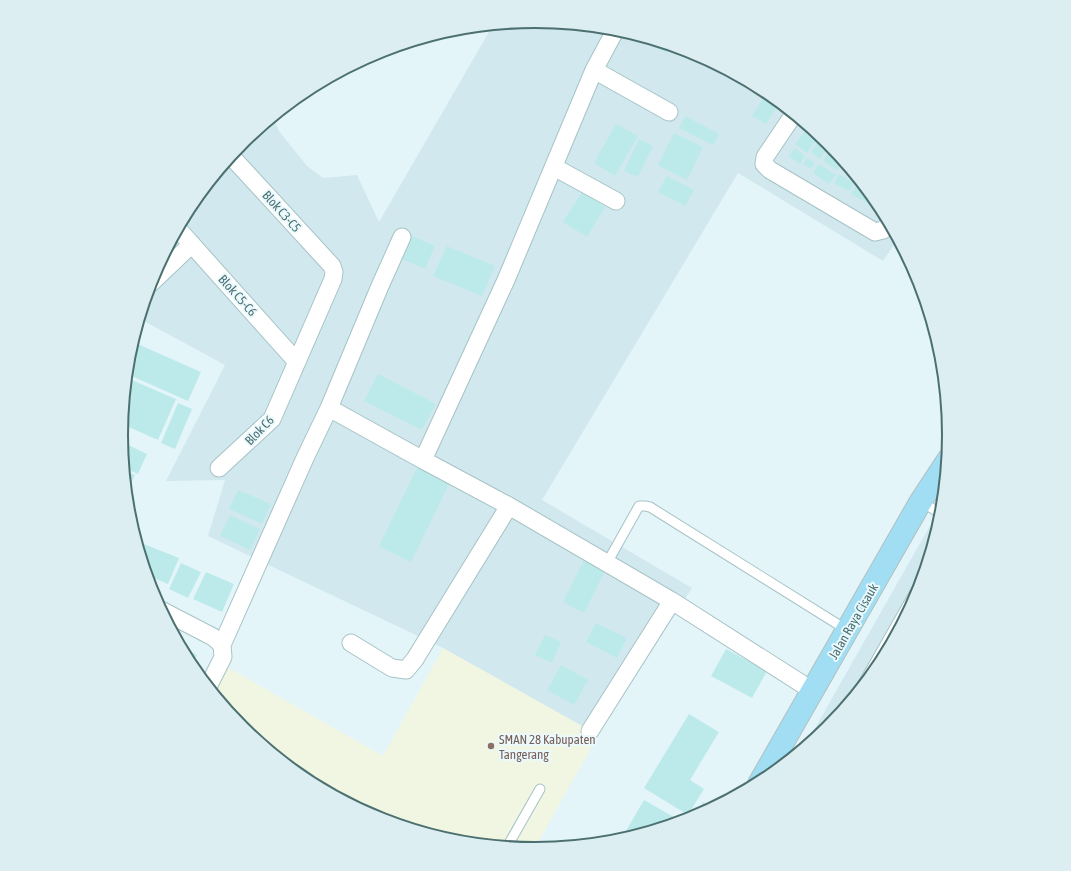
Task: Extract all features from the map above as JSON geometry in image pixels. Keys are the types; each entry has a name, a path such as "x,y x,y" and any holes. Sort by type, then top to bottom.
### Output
{"main road":[{"name":"Jalan Raya Cisauk","path":"776,765 785,754 813,691 921,501 941,470"}],"street":[{"path":"423,460 506,280 594,70 613,36"},
{"path":"594,70 669,112"},
{"path":"791,118 765,157 764,164 770,170 875,232 883,230 885,228"},
{"name":"Blok C3-C5","path":"235,160 332,266"},
{"path":"554,167 616,201"},
{"name":"Blok C5-C6","path":"182,233 297,362"},
{"path":"211,682 223,657 222,646 305,458 329,408 402,237"},
{"path":"162,272 192,244"},
{"name":"Blok C6","path":"219,468 272,419 333,279 334,272 332,266"},
{"path":"329,408 509,506 672,601 813,691"},
{"path":"351,643 392,668 406,670 415,659 509,506"},
{"path":"590,731 672,601"},
{"path":"169,614 213,637 222,646"}],"lane":[{"path":"921,501 936,511"},
{"path":"607,563 639,506 650,507 848,630"},
{"path":"510,842 540,789"}],"shaded area":[{"path":"536,28 562,29 589,31 615,36 666,50 716,70 762,97 784,112 824,147 859,187 895,244 883,261 738,173 542,500 692,588 598,735 443,648 208,536 225,480 166,481 225,365 145,322 159,280 170,255 197,209 212,187 247,147 275,122 279,131 307,166 323,178 357,175 379,222 490,30"},
{"path":"934,518 929,541 912,591 901,616 888,639 859,684 824,724 810,736"},
{"name":"SMAN 28 Kabupaten Tangerang","path":"443,648 598,735 538,843 482,840 430,829 405,821 355,801 332,788 287,759 267,742 247,724 216,688 227,667 383,756"}],"building":[{"path":"649,45 667,50 666,53"},
{"path":"763,98 777,107 766,124 752,116"},
{"path":"685,116 719,134 713,145 679,128"},
{"path":"616,124 638,136 615,176 594,163"},
{"path":"805,131 816,140 807,153 795,144"},
{"path":"674,133 703,147 687,180 658,165"},
{"path":"639,139 653,146 638,177 624,171"},
{"path":"818,142 827,150 820,159 811,152"},
{"path":"795,148 805,156 800,164 789,156"},
{"path":"829,152 841,165 837,170 823,161"},
{"path":"807,158 815,163 811,169 803,164"},
{"path":"819,164 836,175 829,184 813,173"},
{"path":"839,174 854,183 849,191 834,183"},
{"path":"667,176 694,190 685,206 658,192"},
{"path":"856,185 870,203 869,204 851,194"},
{"path":"582,192 605,207 587,237 563,222"},
{"path":"407,234 435,246 425,269 398,257"},
{"path":"447,246 495,266 482,296 433,276"},
{"path":"139,344 201,372 188,401 132,376"},
{"path":"378,374 436,404 422,430 364,401"},
{"path":"131,380 176,399 158,440 128,427"},
{"path":"178,403 192,409 175,449 161,443"},
{"path":"128,445 147,454 138,474 130,470"},
{"path":"417,468 449,484 411,562 379,546"},
{"path":"130,473 135,475 131,484"},
{"path":"238,490 271,504 262,524 229,509"},
{"path":"230,515 260,529 250,550 220,536"},
{"path":"144,544 179,558 168,584 154,578"},
{"path":"585,558 606,569 584,613 563,602"},
{"path":"181,563 201,572 188,598 169,589"},
{"path":"206,572 234,584 222,612 193,599"},
{"path":"596,623 627,638 617,658 586,642"},
{"path":"545,635 561,642 552,663 535,655"},
{"path":"726,649 767,671 752,698 711,676"},
{"path":"191,652 197,655 195,659"},
{"path":"561,665 588,680 574,705 547,690"},
{"path":"689,714 719,732 690,780 704,789 690,813 686,814 644,788"},
{"path":"644,800 675,818 641,829 625,833"},
{"path":"703,802 708,805 700,808"}],"place":[{"name":"SMAN 28 Kabupaten Tangerang","path":"491,746"}]}
